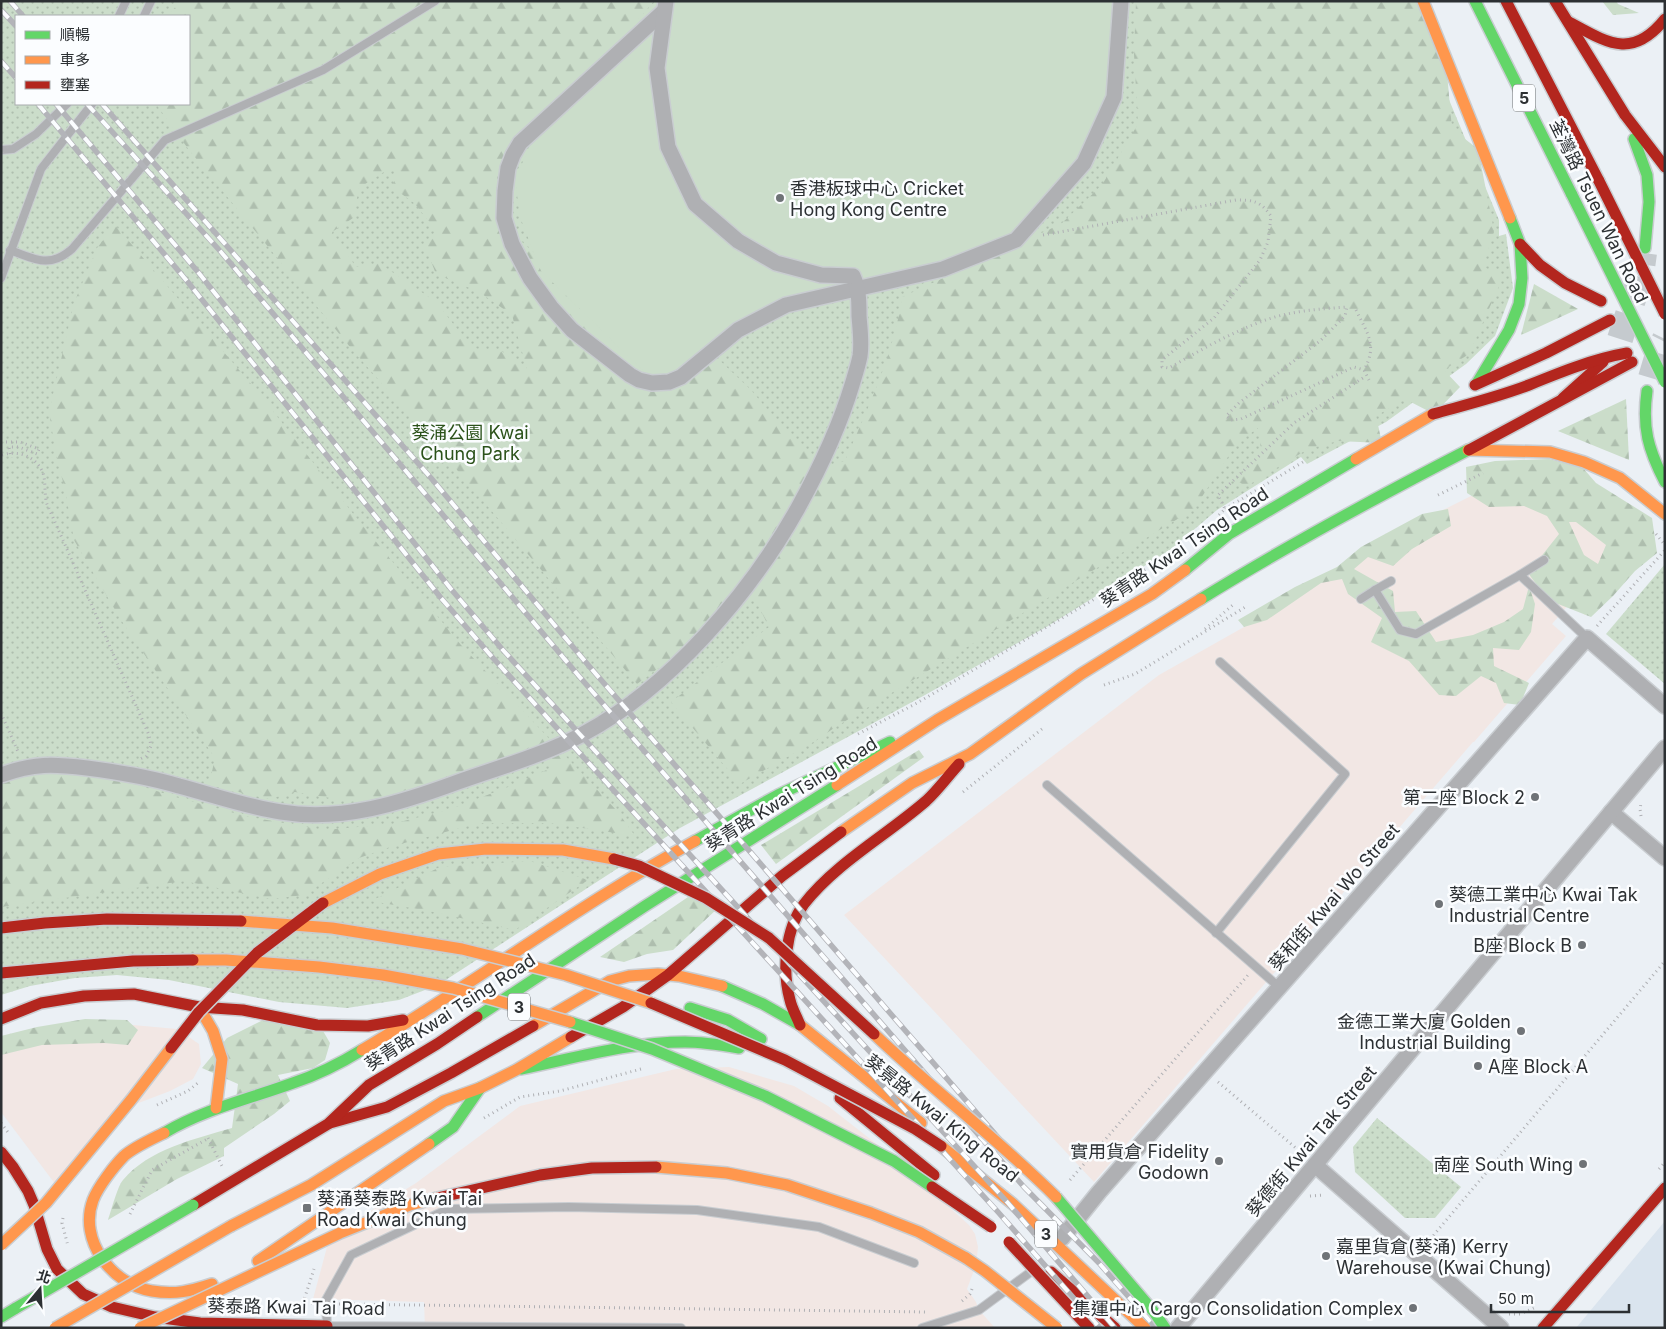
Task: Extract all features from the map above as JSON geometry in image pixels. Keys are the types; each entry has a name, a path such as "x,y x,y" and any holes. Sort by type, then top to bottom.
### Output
{"main road":[{"path":"1423,1 1520,244 1522,277 1517,312 1501,344 1477,383"},
{"name":"荃灣路 Tsuen Wan Road","path":"1475,1 1665,382"},
{"name":"荃灣路 Tsuen Wan Road","path":"1506,1 1635,251 1665,314"},
{"path":"1555,1 1625,115 1665,167"},
{"path":"1568,22 1602,40 1632,45 1654,34 1665,19"},
{"path":"1625,115 1647,176 1649,202 1645,248"},
{"path":"1520,244 1540,265 1565,282 1601,301"},
{"name":"葵青路 Kwai Tsing Road","path":"1,1317 328,1124 369,1085 437,1044 645,906 787,818 937,720 1152,594 1229,534 1433,414 1477,383 1546,353 1610,320"},
{"path":"1563,398 1612,352"},
{"path":"55,1328 231,1226 310,1185 444,1101 480,1088 516,1070 623,1007 668,975 762,892 821,845 912,783 970,754 1082,674 1318,528 1468,450 1563,398 1630,358 1612,352 1528,385 1433,414"},
{"path":"1647,391 1643,417 1645,435 1650,452 1665,482"},
{"path":"1468,450 1550,452 1584,462 1620,478 1665,514"},
{"path":"480,1088 453,1127 256,1263 214,1284 189,1292 159,1292 133,1285 114,1273 95,1248 90,1221 93,1200 107,1176 126,1155 181,1123 216,1108 294,1083 349,1058 418,1017 649,866 778,795 937,720"},
{"path":"800,1025 790,1000 786,970 789,939 796,917 827,879 927,800 970,754"},
{"path":"1,1245 46,1203 131,1100 199,1012 257,953 327,900 380,874 438,854 486,849 563,850 603,856 638,866 706,898 769,938 916,1074 1056,1197 1148,1304 1164,1328"},
{"name":"3","path":"1,928 107,919 252,921 332,928 462,949 566,975 665,1008 785,1060 915,1129 941,1146 1013,1204 1145,1328"},
{"name":"3","path":"1,972 133,961 226,960 319,966 453,988 550,1016 652,1049 766,1096 894,1161 1010,1242 1089,1328"},
{"name":"葵景路 Kwai King Road","path":"328,1124 387,1107 451,1073 580,996 610,981 636,975 668,975 702,981 732,990 762,1003 800,1025 1062,1238"},
{"path":"1,1019 41,1003 84,996 134,994 199,1007 243,1010 317,1025 368,1026 418,1017"},
{"path":"623,1007 666,1005 698,1010 728,1020 763,1040 821,1082 1042,1264 1115,1328"},
{"path":"199,1007 213,1031 222,1059 216,1108"},
{"path":"516,1070 630,1047 692,1042 729,1045 748,1050 779,1060 821,1082"},
{"name":"葵泰路 Kwai Tai Road","path":"1,1152 28,1191 47,1250 57,1269 83,1294 112,1307 155,1317 200,1324 327,1326"},
{"path":"140,1328 340,1233 410,1205 456,1192 540,1175 592,1168 656,1167 727,1172 787,1184 911,1228 978,1266 1057,1328"},
{"path":"1543,1328 1665,1188"},
{"path":"1062,1238 1164,1328"}],"street":[{"path":"665,6 520,143 508,168 504,218 512,244 522,265 551,308 582,338 634,378 657,384 669,382 681,376 738,330 779,308 795,302 943,269 1016,240 1084,163 1114,97 1121,1"},
{"path":"1,775 42,764 118,772 168,783 262,809 296,814 337,815 373,808 422,795 554,748 603,723 631,704 656,683 702,638 748,583 793,517 811,485 840,420 859,361 861,346 858,288 853,276 821,275 776,263 738,241 695,204 668,147 657,68 665,6"},
{"path":"1587,638 1665,706"},
{"name":"葵和街 Kwai Wo Street","path":"1062,1238 1099,1192 1587,638"},
{"name":"葵德街 Kwai Tak Street","path":"1178,1328 1665,748"},
{"path":"1611,812 1665,858"},
{"path":"1316,1165 1500,1328"}],"lane":[{"path":"119,15 126,1"},
{"path":"144,15 151,1"},
{"path":"10,250 50,261 62,257 72,249 165,140 323,70 435,1"},
{"path":"1,150 13,149 36,134 66,105"},
{"path":"1,278 41,168 91,105"},
{"path":"1375,590 1400,630 1416,634 1544,560"},
{"path":"1520,575 1587,638"},
{"path":"1361,599 1390,581"},
{"path":"1216,932 1345,774 1220,662"},
{"path":"1047,785 1279,987"},
{"path":"327,1326 326,1300 351,1254 448,1210 569,1206 696,1210 819,1227 914,1263"},
{"path":"922,1328 979,1310 1042,1264"},
{"name":"葵泰路 Kwai Tai Road","path":"327,1326 680,1328"}],"path":[{"path":"1064,232 1236,200 1253,200 1264,206 1271,216 1268,242 1260,260 1214,318 1162,360 1162,366 1169,368 1201,350 1264,321 1310,310 1347,307 1345,316 1320,341 1239,403 1226,416 1231,420 1241,419 1354,367 1364,370"},
{"path":"1356,310 1372,341 1370,358 1364,370 1369,380"},
{"path":"1225,509 1218,495 1294,423 1366,376"},
{"path":"1,442 20,442 40,449 37,454 19,447 9,447 11,458"},
{"path":"4,460 2,454 24,455 31,459 43,473 47,504 149,735 151,746 146,756 132,762"},
{"path":"1218,515 1302,462"},
{"path":"1438,495 1480,476"},
{"path":"1587,638 1665,550"},
{"path":"855,735 917,703 1169,555"},
{"path":"1100,686 1135,674 1247,606"},
{"path":"1,713 18,752 22,768"},
{"path":"963,792 1046,726"},
{"path":"1642,820 1640,809 1643,798"},
{"path":"1425,1246 1665,960"},
{"path":"1068,1182 1255,967"},
{"path":"1214,1079 1305,1156 1311,1149"},
{"path":"130,1214 152,1170 208,1136 220,1162"},
{"path":"1658,1170 1665,1162"},
{"path":"1305,1197 1325,1195 1330,1198"},
{"path":"1503,1312 1520,1314 1537,1306"}],"shaded area":[{"path":"1532,491 1638,553 1585,615 1570,603 1552,624 1566,636 1094,1182 844,915 1159,675 1244,627 1302,588 1405,529 1473,495"},
{"path":"100,1022 177,1029 199,1044 201,1064 193,1079 170,1091 136,1104 62,1193 1,1112 1,1043"},
{"path":"729,1067 794,1086 828,1106 892,1156 969,1225 975,1234 978,1247 976,1265 967,1289 979,1310 995,1328 425,1328 424,1302 313,1299 330,1236 416,1183 520,1106 676,1069"},
{"path":"1665,1221 1665,1328 1576,1328"}],"green space":[{"name":"葵涌公園 Kwai Chung Park","path":"1,1 1408,1 1499,220 1499,236 1506,234 1513,288 1495,336 1466,364 1386,422 1307,464 1301,457 1217,510 1170,550 1048,626 680,828 438,985 399,1000 347,1008 279,1002 169,980 117,975 75,978 30,986 1,995"},
{"path":"181,1 654,1 632,26 526,128 511,145 498,171 499,222 545,262 716,357 751,390 791,438 824,467 845,461 887,360 902,297 1061,224 1102,185 1138,124 1134,54 1136,1 1416,1 1447,73 1452,129 1478,149 1494,231 1483,267 1504,275 1469,354 1444,370 1460,387 1434,414 1405,399 1376,416 1382,443 1338,441 1308,449 1247,486 1236,481 1261,449 1258,428 1237,443 1194,509 817,740 740,784 671,702 769,627 754,597 637,684 464,478 350,347 189,150 157,105 190,105 190,15 168,15","holes":["387,170 398,171 392,187 414,203 436,230 425,246 436,274 479,292 512,315 527,370 503,352 472,348 436,302 379,263 356,267 332,232 353,218 359,188"]},
{"name":"香港板球中心 Cricket Hong Kong Centre","path":"675,1 1113,1 1106,95 1077,159 1011,233 940,261 856,281 786,307 703,363 670,397 541,271 520,217 515,179 535,135 671,15"},
{"path":"1602,1 1616,1 1618,4 1639,13 1613,15"},
{"path":"115,225 258,392 354,515 461,645 618,812 635,836 550,823 479,823 393,846 359,858 304,895 271,899 184,881 1,907 1,777 83,768 179,798 249,817 324,830 392,824 451,809 551,768 530,747 481,768 376,799 342,800 295,792 269,799 209,785 215,758 121,620 74,540 65,489 57,460 49,412 74,303 97,248"},
{"path":"1534,284 1578,309 1521,335"},
{"path":"1626,399 1629,460 1558,431"},
{"path":"1549,459 1583,468 1596,483 1652,518 1657,553 1635,571 1591,617 1548,600 1528,573 1559,534 1547,516 1524,506 1489,507 1467,493 1466,467 1495,461","holes":["1569,522 1576,522 1606,545 1598,564 1584,555"]},
{"path":"1448,509 1451,526 1412,549 1393,566 1368,557 1354,569 1393,591 1395,612 1416,611 1436,642 1473,635 1504,622 1523,609 1529,586 1535,604 1531,632 1519,650 1493,648 1494,666 1529,683 1520,705 1504,703 1496,683 1481,676 1456,696 1439,695 1409,661 1371,642 1382,618 1348,594 1342,579 1321,583 1267,620 1244,627 1238,620 1295,587 1337,567 1361,547 1422,514"},
{"path":"1665,564 1665,684 1606,634"},
{"path":"919,750 924,757 776,864 761,845"},
{"path":"530,861 588,880 515,930 429,911 371,901 440,867"},
{"path":"688,897 717,909 673,950 647,954 624,962 600,957"},
{"path":"273,1015 315,1017 330,1043 325,1060 313,1068 278,1075 290,1101 224,1148 224,1156 177,1179 108,1220 121,1183 134,1169 146,1160 173,1146 232,1128 238,1084 202,1068 227,1038"},
{"path":"85,1019 127,1020 138,1030 128,1045 104,1043 42,1045 1,1055 1,1036 37,1027"},
{"path":"1377,1118 1461,1187 1435,1218 1405,1218 1355,1172 1353,1147"}],"tunnel":[{"path":"1620,339 1641,275 1644,253"},
{"path":"1651,378 1659,351 1665,339"}],"railway":[{"path":"10,1 22,15"},
{"path":"1,10 15,25"},
{"path":"1,61 15,77"},
{"path":"39,105 187,281 441,598 493,658 998,1212 1100,1328"},
{"path":"57,105 198,272 451,589 502,649 1008,1203 1115,1328"},
{"path":"88,105 221,252 578,675 1024,1187 1099,1263 1156,1328"},
{"path":"103,105 431,478 589,666 1034,1179 1169,1328"}],"traffic: fast":[{"path":"1475,1 1572,195"},
{"path":"1634,139 1647,175 1649,202 1645,248"},
{"path":"1572,195 1665,382"},
{"path":"1477,383 1509,330 1519,304 1522,278 1520,244 1510,218"},
{"path":"1647,391 1645,416 1648,438 1654,459 1665,482"},
{"path":"1201,599 1333,522 1468,450"},
{"path":"1185,570 1229,534 1356,459"},
{"path":"695,841 778,795 890,742"},
{"path":"477,1017 645,906 837,785"},
{"path":"722,986 763,1004 800,1025"},
{"path":"690,1008 728,1020 761,1039"},
{"path":"570,1022 652,1049 765,1096 894,1161 932,1187"},
{"path":"521,1069 603,1051 664,1043 692,1042 739,1048"},
{"path":"164,1133 195,1117 311,1076 362,1050"},
{"path":"429,1144 453,1127 480,1088"},
{"path":"1056,1197 1154,1312 1165,1328"},
{"path":"16,1308 193,1205"},
{"path":"1,1317 16,1308"}],"traffic: slow":[{"path":"1423,1 1510,218"},
{"path":"1356,459 1433,414"},
{"path":"1468,450 1550,452 1584,462 1620,478 1665,514"},
{"path":"837,785 937,720 1152,594 1185,570"},
{"path":"841,832 912,783 970,754 1081,674 1201,599"},
{"path":"362,1050 446,998 610,891 695,841"},
{"path":"323,903 380,874 438,854 486,849 563,850 614,859"},
{"path":"241,921 332,928 462,949 566,975 651,1003"},
{"path":"193,960 226,960 319,967 383,975 453,988 570,1022"},
{"path":"533,1026 610,981 629,976 658,974 679,976 722,986"},
{"path":"199,1007 213,1031 222,1059 216,1108"},
{"path":"800,1025 921,1123"},
{"path":"874,1034 1056,1197"},
{"path":"231,1226 311,1185 444,1101 480,1088 516,1070 571,1037"},
{"path":"1,1245 46,1203 131,1100 171,1048"},
{"path":"164,1133 128,1153 111,1171 93,1200 90,1230 102,1258 124,1280 137,1287 152,1291 176,1292 212,1284"},
{"path":"258,1261 429,1144"},
{"path":"941,1146 1013,1204 1145,1328"},
{"path":"656,1167 727,1173 787,1185 871,1213 919,1232 966,1258"},
{"path":"140,1328 340,1233 410,1205 437,1198"},
{"path":"55,1328 231,1226"},
{"path":"966,1258 1057,1328"}],"traffic: jam":[{"path":"1506,1 1599,181"},
{"path":"1555,1 1625,115 1665,167"},
{"path":"1569,22 1608,41 1630,44 1642,40 1653,32 1665,19"},
{"path":"1599,181 1665,314"},
{"path":"1520,244 1540,265 1565,283 1601,301"},
{"path":"1475,385 1546,353 1610,320"},
{"path":"1433,414 1481,401 1589,362 1627,353"},
{"path":"1563,398 1603,362"},
{"path":"1469,450 1632,362"},
{"path":"800,1025 791,1003 786,976 786,963 789,938 793,925 804,904 846,862 926,801 959,764"},
{"path":"571,1037 623,1007 668,975 782,876 841,832"},
{"path":"614,859 639,866 706,898 769,938 874,1034"},
{"path":"171,1048 199,1012 257,953 323,903"},
{"path":"1,928 107,919 241,921"},
{"path":"1,973 133,961 193,960"},
{"path":"1,1019 41,1003 84,996 134,994 199,1007 243,1010 317,1025 368,1026 403,1020"},
{"path":"651,1003 785,1060 915,1129 941,1146"},
{"path":"193,1205 328,1124 369,1085 437,1044 477,1017"},
{"path":"330,1123 387,1107 533,1026"},
{"path":"840,1098 934,1175"},
{"path":"1,1152 28,1191 47,1249 57,1269 83,1294 112,1307 155,1317 200,1323 327,1326"},
{"path":"437,1198 540,1175 592,1168 656,1167"},
{"path":"932,1187 991,1227"},
{"path":"1543,1328 1665,1188"},
{"path":"1009,1242 1089,1328"},
{"path":"1051,1272 1115,1328"}],"place":[{"name":"香港板球中心 Cricket Hong Kong Centre","path":"780,198"},
{"name":"第二座 Block 2","path":"1535,797"},
{"name":"葵德工業中心 Kwai Tak Industrial Centre","path":"1439,904"},
{"name":"B座 Block B","path":"1582,945"},
{"name":"金德工業大廈 Golden Industrial Building","path":"1521,1031"},
{"name":"A座 Block A","path":"1478,1066"},
{"name":"實用貨倉 Fidelity Godown","path":"1219,1161"},
{"name":"南座 South Wing","path":"1583,1164"},
{"name":"葵涌葵泰路 Kwai Tai Road Kwai Chung","path":"307,1208"},
{"name":"嘉里貨倉(葵涌) Kerry Warehouse (Kwai Chung)","path":"1326,1256"},
{"name":"集運中心 Cargo Consolidation Complex","path":"1413,1308"}]}
